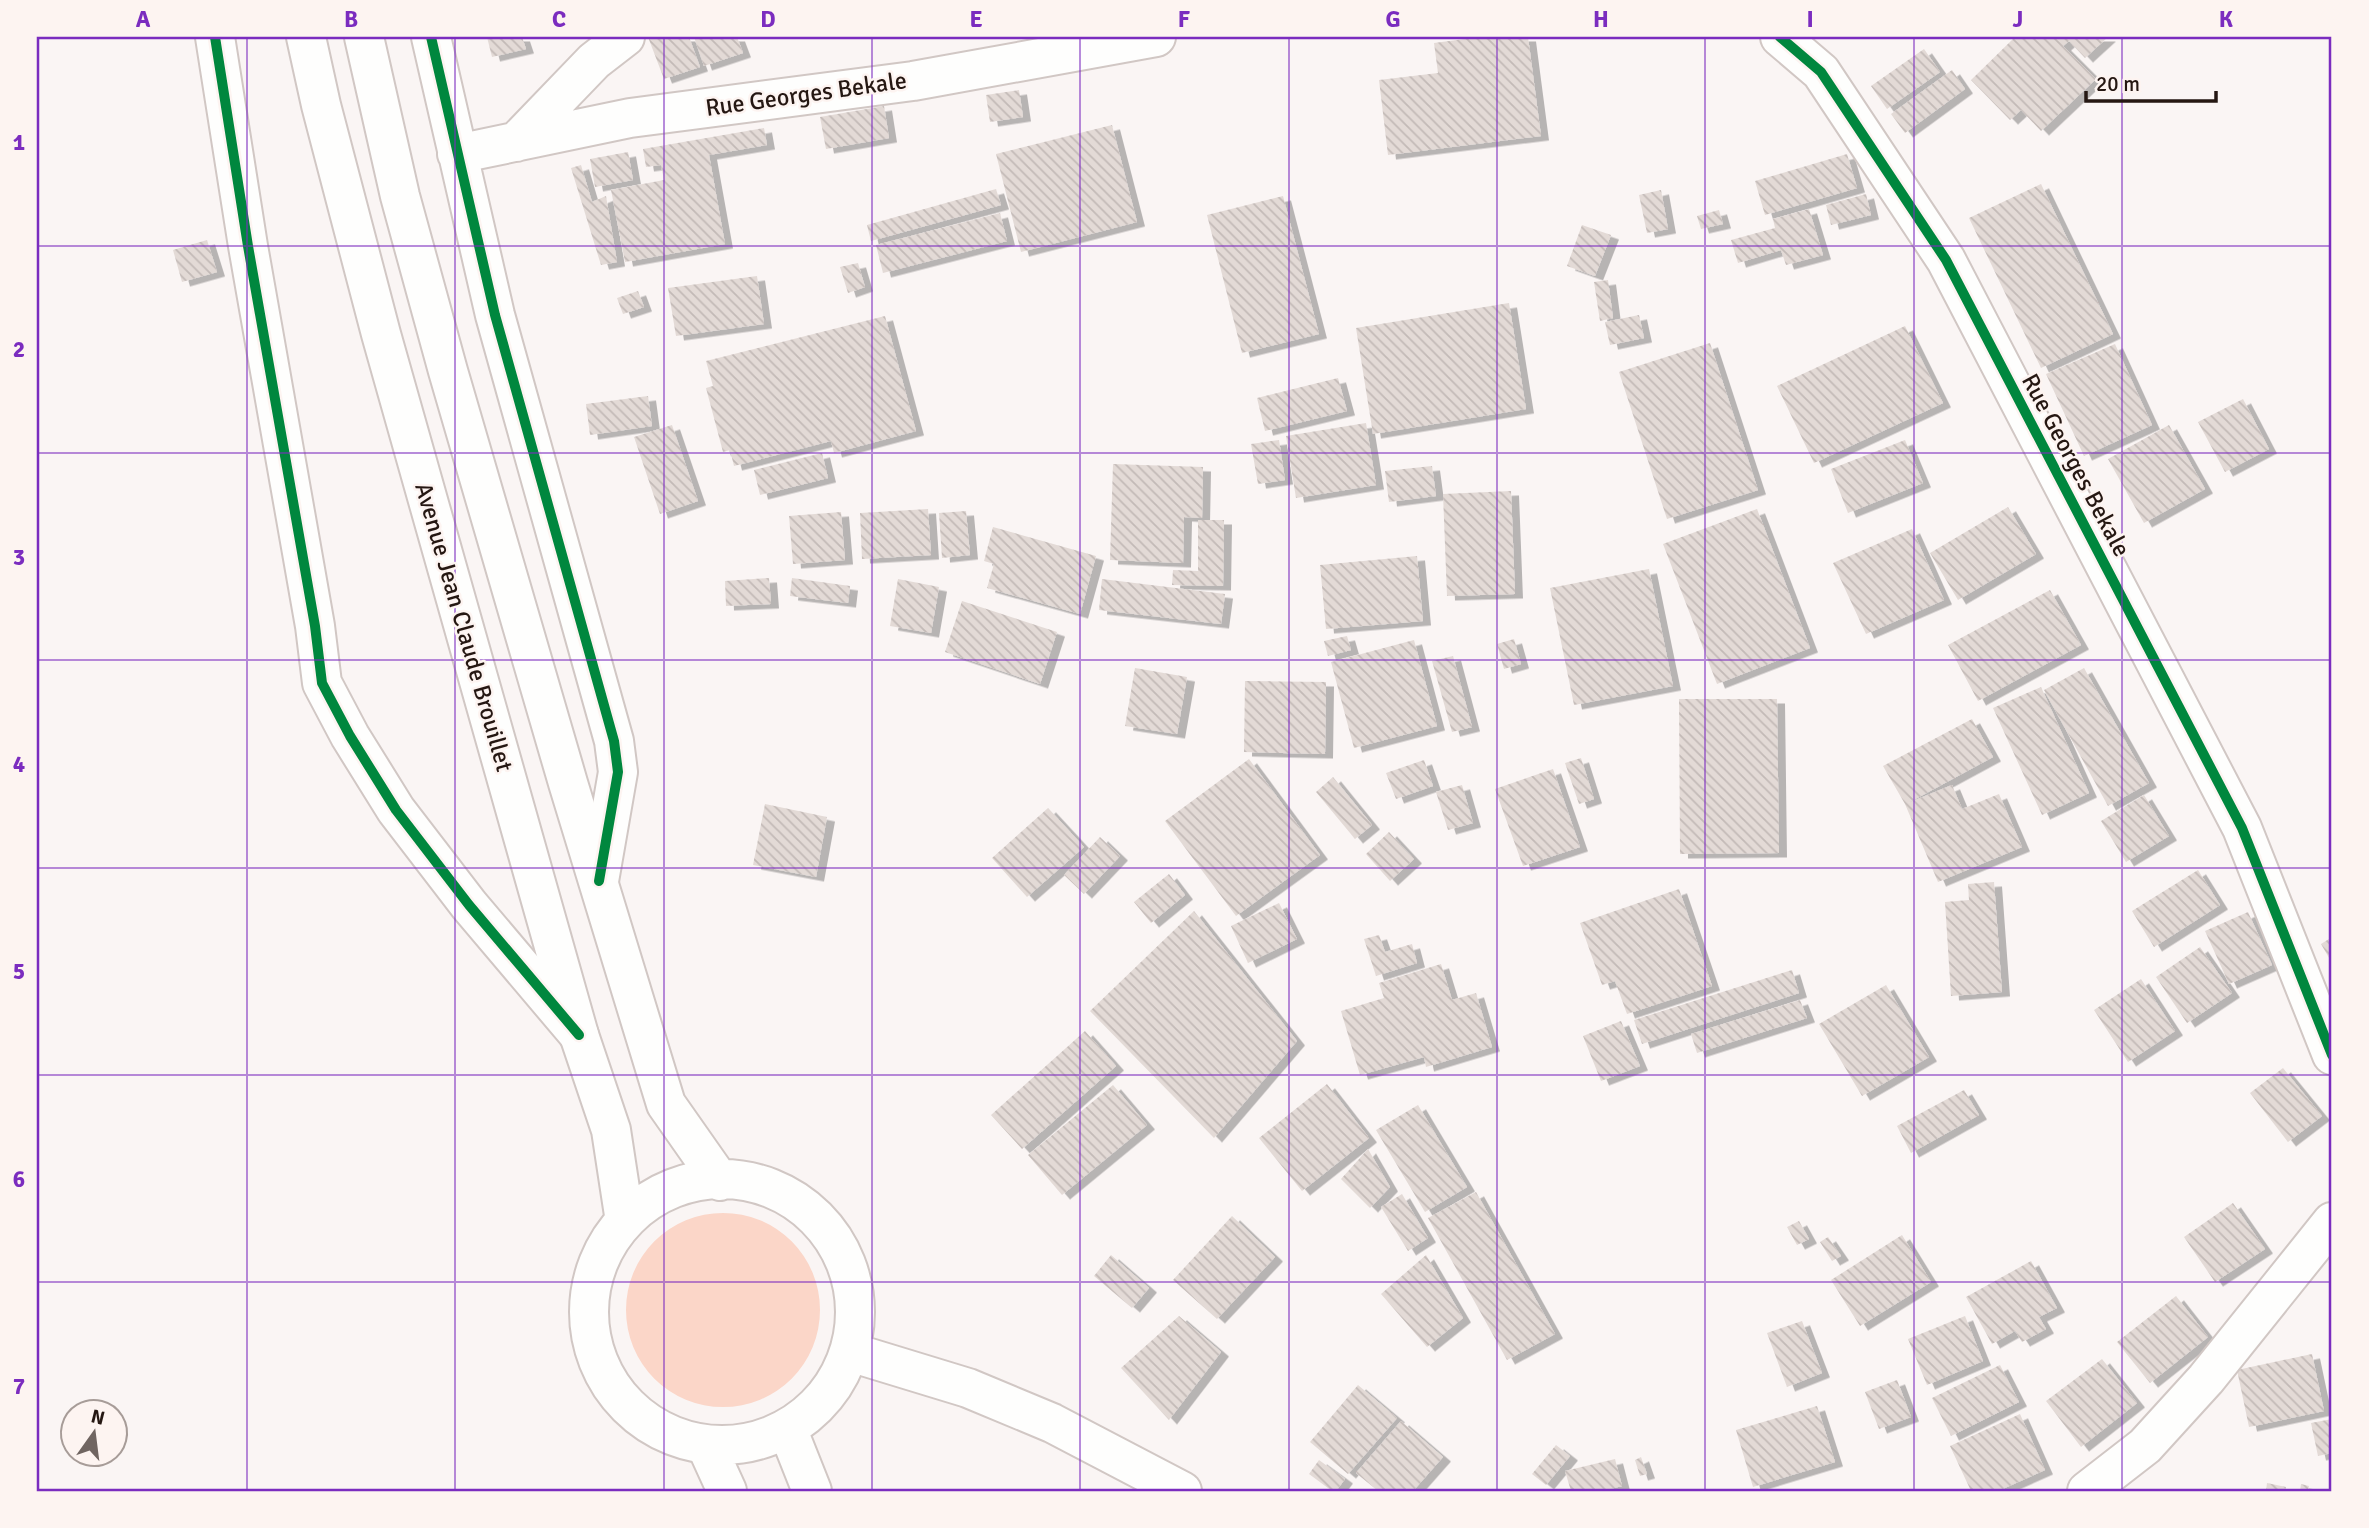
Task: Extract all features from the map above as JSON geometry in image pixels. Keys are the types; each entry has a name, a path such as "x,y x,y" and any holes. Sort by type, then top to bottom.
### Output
{"street":[{"path":"215,37 247,246 322,683 350,736 396,810 469,905 579,1035"},
{"name":"Avenue Jean Claude Brouillet","path":"306,37 321,106 381,334 579,1035 611,1130 624,1215"},
{"path":"364,37 400,196 448,371 666,1104 720,1181"},
{"path":"432,37 495,315 614,741 618,772 599,881"},
{"path":"516,142 596,49 625,37"},
{"name":"Rue Georges Bekale","path":"457,154 630,118 913,81 1156,37"},
{"name":"Rue Georges Bekale","path":"1780,37 1821,72 1945,260 2242,828 2332,1055"},
{"path":"720,1181 772,1188 807,1209 833,1238 850,1274 856,1314 850,1352 837,1381 818,1405 787,1428 765,1438 732,1445 706,1445 660,1430 627,1405 603,1371 590,1332 591,1290 603,1251 624,1215 659,1195 695,1182 720,1181"},
{"path":"2087,1491 2145,1446 2206,1379 2332,1222"},
{"path":"850,1352 968,1388 1052,1423 1182,1491"},
{"path":"787,1428 812,1491"},
{"path":"706,1445 727,1491"}],"shaded area":[{"path":"723,1213 760,1221 791,1242 812,1273 820,1310 812,1347 791,1378 760,1399 723,1407 686,1399 655,1378 634,1347 626,1310 634,1273 655,1242 686,1221"}],"building":[{"path":"487,37 522,37 526,49 492,57"},
{"path":"648,37 689,37 700,67 664,79"},
{"path":"694,37 737,37 743,53 704,66"},
{"path":"1480,37 1528,37 1541,136 1388,155 1379,80 1438,73 1434,43"},
{"path":"2013,37 2108,37 2085,58 2069,41 2063,46 2096,79 2041,131 2021,110 2010,120 1971,80"},
{"path":"1924,49 1940,72 1887,109 1871,86"},
{"path":"1952,70 1965,89 1905,133 1891,114"},
{"path":"1019,90 1023,117 990,122 986,95"},
{"path":"884,106 889,138 826,149 820,117"},
{"path":"1112,125 1137,222 1021,252 996,154"},
{"path":"764,128 767,145 709,155 725,244 625,262 611,190 664,180 661,165 646,167 643,149"},
{"path":"628,152 633,180 595,187 590,159"},
{"path":"1847,154 1857,188 1765,215 1755,181"},
{"path":"581,165 592,202 606,196 617,262 601,265 571,168"},
{"path":"2041,184 2113,334 2041,368 1969,218"},
{"path":"996,189 1001,205 871,241 867,225"},
{"path":"1661,190 1668,229 1647,233 1639,195"},
{"path":"1866,194 1871,215 1831,225 1826,205"},
{"path":"1283,196 1319,334 1242,353 1207,215"},
{"path":"1809,209 1823,255 1786,265 1781,250 1738,263 1731,240 1775,228 1773,219"},
{"path":"1719,210 1723,224 1701,229 1697,216"},
{"path":"1000,213 1007,241 883,273 876,245"},
{"path":"1582,225 1611,235 1595,276 1567,266"},
{"path":"207,240 217,272 182,282 173,250"},
{"path":"858,263 865,287 848,293 840,267"},
{"path":"757,276 764,324 676,336 668,288"},
{"path":"1608,280 1613,318 1600,321 1594,282"},
{"path":"638,291 644,307 623,314 617,298"},
{"path":"1509,303 1526,409 1373,434 1356,328"},
{"path":"1639,315 1644,338 1610,345 1605,322"},
{"path":"885,316 916,431 834,453 831,441 734,466 730,450 723,452 706,388 713,386 706,361"},
{"path":"1905,326 1943,403 1814,463 1777,386"},
{"path":"1710,343 1758,490 1667,519 1619,372"},
{"path":"2115,344 2152,425 2084,456 2046,374"},
{"path":"1338,378 1347,411 1265,431 1257,398"},
{"path":"648,396 652,426 590,435 586,404"},
{"path":"2243,399 2269,449 2225,472 2198,422"},
{"path":"1366,423 1376,485 1296,498 1286,436"},
{"path":"672,425 698,501 660,514 634,437"},
{"path":"2169,425 2205,489 2144,523 2108,459"},
{"path":"1279,440 1285,480 1258,484 1251,444"},
{"path":"1905,440 1923,483 1848,513 1831,469"},
{"path":"822,453 828,478 760,495 754,470"},
{"path":"1113,464 1203,467 1202,518 1184,517 1183,563 1110,560"},
{"path":"1432,466 1436,496 1389,502 1385,471"},
{"path":"1511,491 1515,594 1447,596 1443,494"},
{"path":"2008,507 2036,554 1958,600 1930,553"},
{"path":"928,509 931,555 862,559 860,513"},
{"path":"1757,509 1810,648 1717,684 1663,544"},
{"path":"966,511 970,555 942,558 939,513"},
{"path":"841,512 845,560 793,564 789,516"},
{"path":"1198,520 1224,520 1223,586 1172,585 1173,570 1198,571"},
{"path":"993,527 1096,556 1080,614 987,588 994,564 984,561"},
{"path":"1912,529 1944,600 1866,634 1833,563"},
{"path":"1417,556 1423,621 1326,629 1320,565"},
{"path":"1649,569 1673,686 1574,705 1550,588"},
{"path":"769,578 771,604 726,606 725,581"},
{"path":"792,578 850,586 848,603 790,596"},
{"path":"898,579 939,587 931,633 890,626"},
{"path":"1102,579 1225,594 1221,624 1099,610"},
{"path":"2050,590 2081,645 1978,701 1948,645"},
{"path":"962,601 1057,632 1040,684 945,652"},
{"path":"1347,636 1351,650 1328,656 1324,641"},
{"path":"1514,639 1521,664 1504,669 1497,644"},
{"path":"1414,640 1437,726 1354,748 1331,662"},
{"path":"1453,656 1472,727 1452,732 1432,661"},
{"path":"1135,668 1187,677 1177,734 1125,726"},
{"path":"2084,668 2149,783 2108,806 2044,690"},
{"path":"1245,681 1326,682 1325,754 1244,752"},
{"path":"2041,687 2089,793 2042,815 1993,708"},
{"path":"1679,699 1777,699 1779,853 1680,854"},
{"path":"1972,719 1993,757 1908,803 1952,785 1962,809 1999,794 2022,847 1938,882 1905,804 1883,766"},
{"path":"1581,758 1594,799 1579,804 1565,763"},
{"path":"1249,759 1320,855 1236,916 1165,821"},
{"path":"1424,760 1433,786 1396,799 1386,773"},
{"path":"1553,769 1580,847 1523,866 1495,789"},
{"path":"1333,777 1372,825 1355,839 1316,792"},
{"path":"1462,785 1473,823 1448,830 1436,792"},
{"path":"2144,795 2169,836 2126,862 2101,821"},
{"path":"765,804 827,817 816,877 753,865"},
{"path":"1048,808 1084,847 1027,897 992,858"},
{"path":"1389,832 1414,859 1390,881 1366,854"},
{"path":"1100,837 1120,856 1084,894 1064,875"},
{"path":"2198,870 2220,905 2154,947 2132,911"},
{"path":"1169,874 1185,895 1151,923 1134,902"},
{"path":"1994,882 2002,992 1951,996 1945,902 1969,900 1968,884"},
{"path":"1679,889 1712,986 1627,1014 1615,981 1602,985 1580,923"},
{"path":"1279,903 1297,939 1248,963 1231,926"},
{"path":"1194,911 1297,1041 1214,1138 1090,1011"},
{"path":"2248,912 2272,965 2229,984 2205,931"},
{"path":"1379,935 1385,952 1412,944 1417,963 1376,976 1364,939"},
{"path":"2332,937 2332,963 2321,944"},
{"path":"2200,947 2232,993 2187,1023 2156,977"},
{"path":"1441,964 1452,1000 1476,993 1492,1047 1426,1067 1424,1057 1360,1075 1341,1011 1384,998 1379,983"},
{"path":"1792,970 1799,993 1642,1044 1634,1020"},
{"path":"2141,979 2175,1031 2128,1062 2094,1010"},
{"path":"1886,985 1929,1057 1862,1096 1819,1024"},
{"path":"1800,1000 1807,1018 1697,1053 1691,1034"},
{"path":"1621,1021 1640,1066 1601,1081 1583,1036"},
{"path":"1085,1031 1116,1066 1022,1149 991,1115"},
{"path":"2283,1068 2322,1116 2288,1142 2250,1093"},
{"path":"1327,1084 1369,1138 1302,1191 1259,1138"},
{"path":"1113,1085 1147,1125 1062,1195 1028,1155"},
{"path":"1964,1090 1979,1115 1911,1153 1897,1126"},
{"path":"1418,1105 1467,1187 1425,1212 1376,1130"},
{"path":"1368,1149 1390,1187 1370,1208 1341,1179"},
{"path":"1476,1192 1555,1334 1507,1360 1428,1218"},
{"path":"1402,1194 1428,1238 1408,1251 1381,1207"},
{"path":"2233,1203 2265,1249 2215,1282 2184,1237"},
{"path":"1232,1216 1275,1257 1217,1319 1173,1280"},
{"path":"1799,1221 1809,1239 1797,1245 1787,1227"},
{"path":"1902,1235 1931,1282 1860,1326 1831,1280"},
{"path":"1828,1237 1841,1256 1832,1261 1820,1242"},
{"path":"1111,1255 1149,1288 1132,1308 1094,1276"},
{"path":"1426,1255 1463,1318 1427,1347 1381,1294"},
{"path":"2031,1261 2057,1308 2039,1317 2046,1329 2022,1342 2015,1331 1992,1344 1966,1297"},
{"path":"2176,1296 2208,1337 2150,1383 2117,1342"},
{"path":"1179,1316 1221,1352 1169,1420 1121,1368"},
{"path":"1965,1316 1983,1361 1927,1385 1908,1339"},
{"path":"1802,1321 1822,1373 1787,1387 1767,1333"},
{"path":"2312,1354 2324,1411 2249,1427 2237,1370"},
{"path":"2102,1359 2137,1403 2081,1447 2046,1401"},
{"path":"2000,1365 2019,1402 1951,1436 1932,1398"},
{"path":"1897,1380 1911,1417 1879,1429 1865,1392"},
{"path":"1358,1385 1397,1418 1348,1474 1310,1442"},
{"path":"1817,1406 1835,1462 1753,1487 1736,1430"},
{"path":"2020,1414 2045,1470 1998,1491 1971,1491 1950,1446"},
{"path":"2332,1419 2332,1453 2318,1456 2311,1423"},
{"path":"1401,1421 1443,1457 1413,1491 1378,1491 1356,1473"},
{"path":"1556,1445 1570,1456 1546,1485 1532,1474"},
{"path":"1641,1457 1647,1474 1640,1476 1635,1460"},
{"path":"1615,1459 1622,1486 1602,1491 1571,1491 1565,1471"},
{"path":"1319,1460 1345,1479 1336,1491 1332,1491 1309,1474"},
{"path":"2267,1483 2286,1487 2285,1491 2266,1491"},
{"path":"2301,1484 2309,1486 2308,1491 2300,1491"}],"cycle path":[{"path":"215,37 248,246 315,626 322,683 350,736 396,810 469,905 579,1035"},
{"path":"431,37 495,315 614,741 618,772 599,881"},
{"path":"1780,37 1821,72 1946,260 2242,828 2332,1055"}]}
